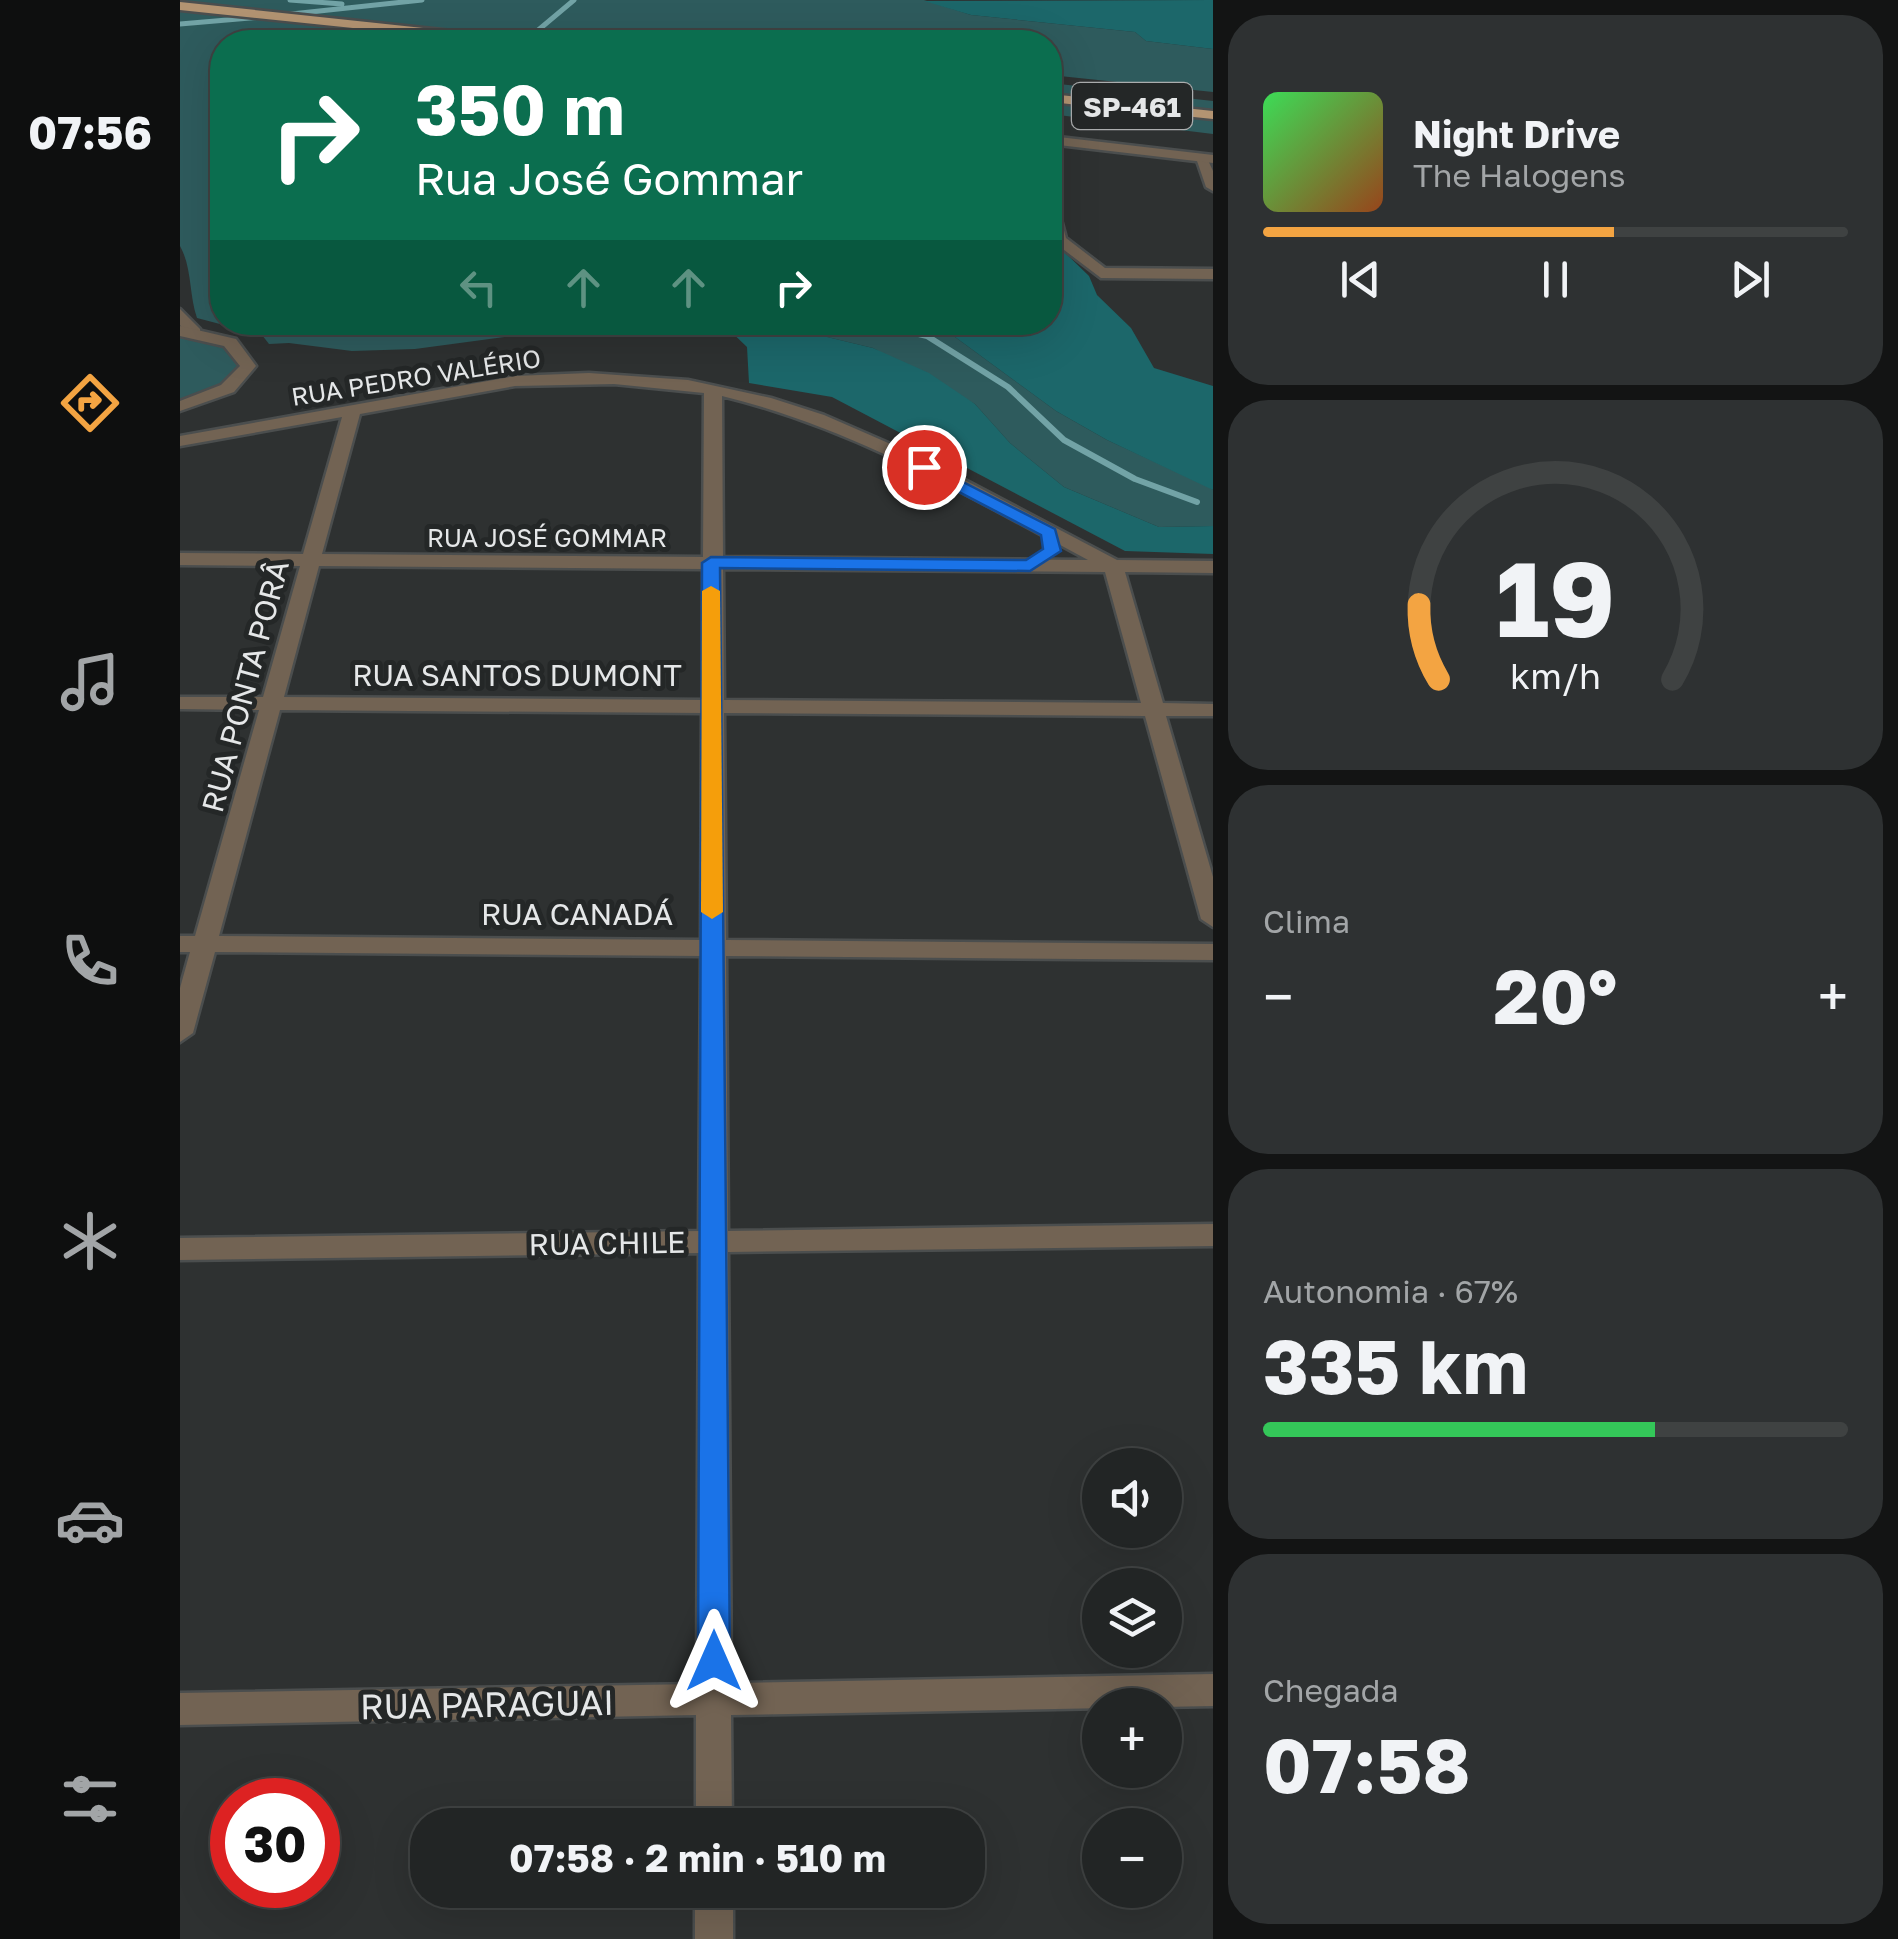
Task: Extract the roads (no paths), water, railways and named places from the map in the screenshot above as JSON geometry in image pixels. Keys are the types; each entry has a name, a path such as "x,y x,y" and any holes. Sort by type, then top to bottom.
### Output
{"main road":[{"path":"180,6 399,30"},
{"path":"180,14 334,30"},
{"name":"SP-461","path":"1062,102 1213,118"}],"street":[{"path":"1062,141 1206,159 1213,187"},
{"path":"1062,242 1101,273 1213,274"},
{"path":"180,314 187,332 235,344 245,354 248,366 242,378 227,390 180,406"},
{"name":"RUA PEDRO VALÉRIO","path":"180,441 532,380 624,379 713,389 804,414 893,451 1114,566"},
{"path":"713,389 714,1808"},
{"name":"RUA PONTA PORÂ","path":"180,1033 192,944 271,704 352,412"},
{"path":"1030,566 1052,551 1049,532"},
{"name":"RUA JOSÉ GOMMAR","path":"180,560 1213,566"},
{"path":"1114,566 1213,919"},
{"name":"RUA SANTOS DUMONT","path":"180,703 1213,710"},
{"name":"RUA CANADÁ","path":"192,944 1213,952"},
{"name":"RUA CHILE","path":"180,1248 1213,1235"},
{"name":"RUA PARAGUAI","path":"180,1709 1213,1690"},
{"path":"714,1908 714,1939"}],"waterway":[{"path":"290,0 342,4"},
{"path":"282,15 422,0"},
{"path":"538,30 574,0"},
{"path":"180,24 262,17"},
{"path":"923,335 1008,387 1064,440 1135,479 1197,502"}]}
